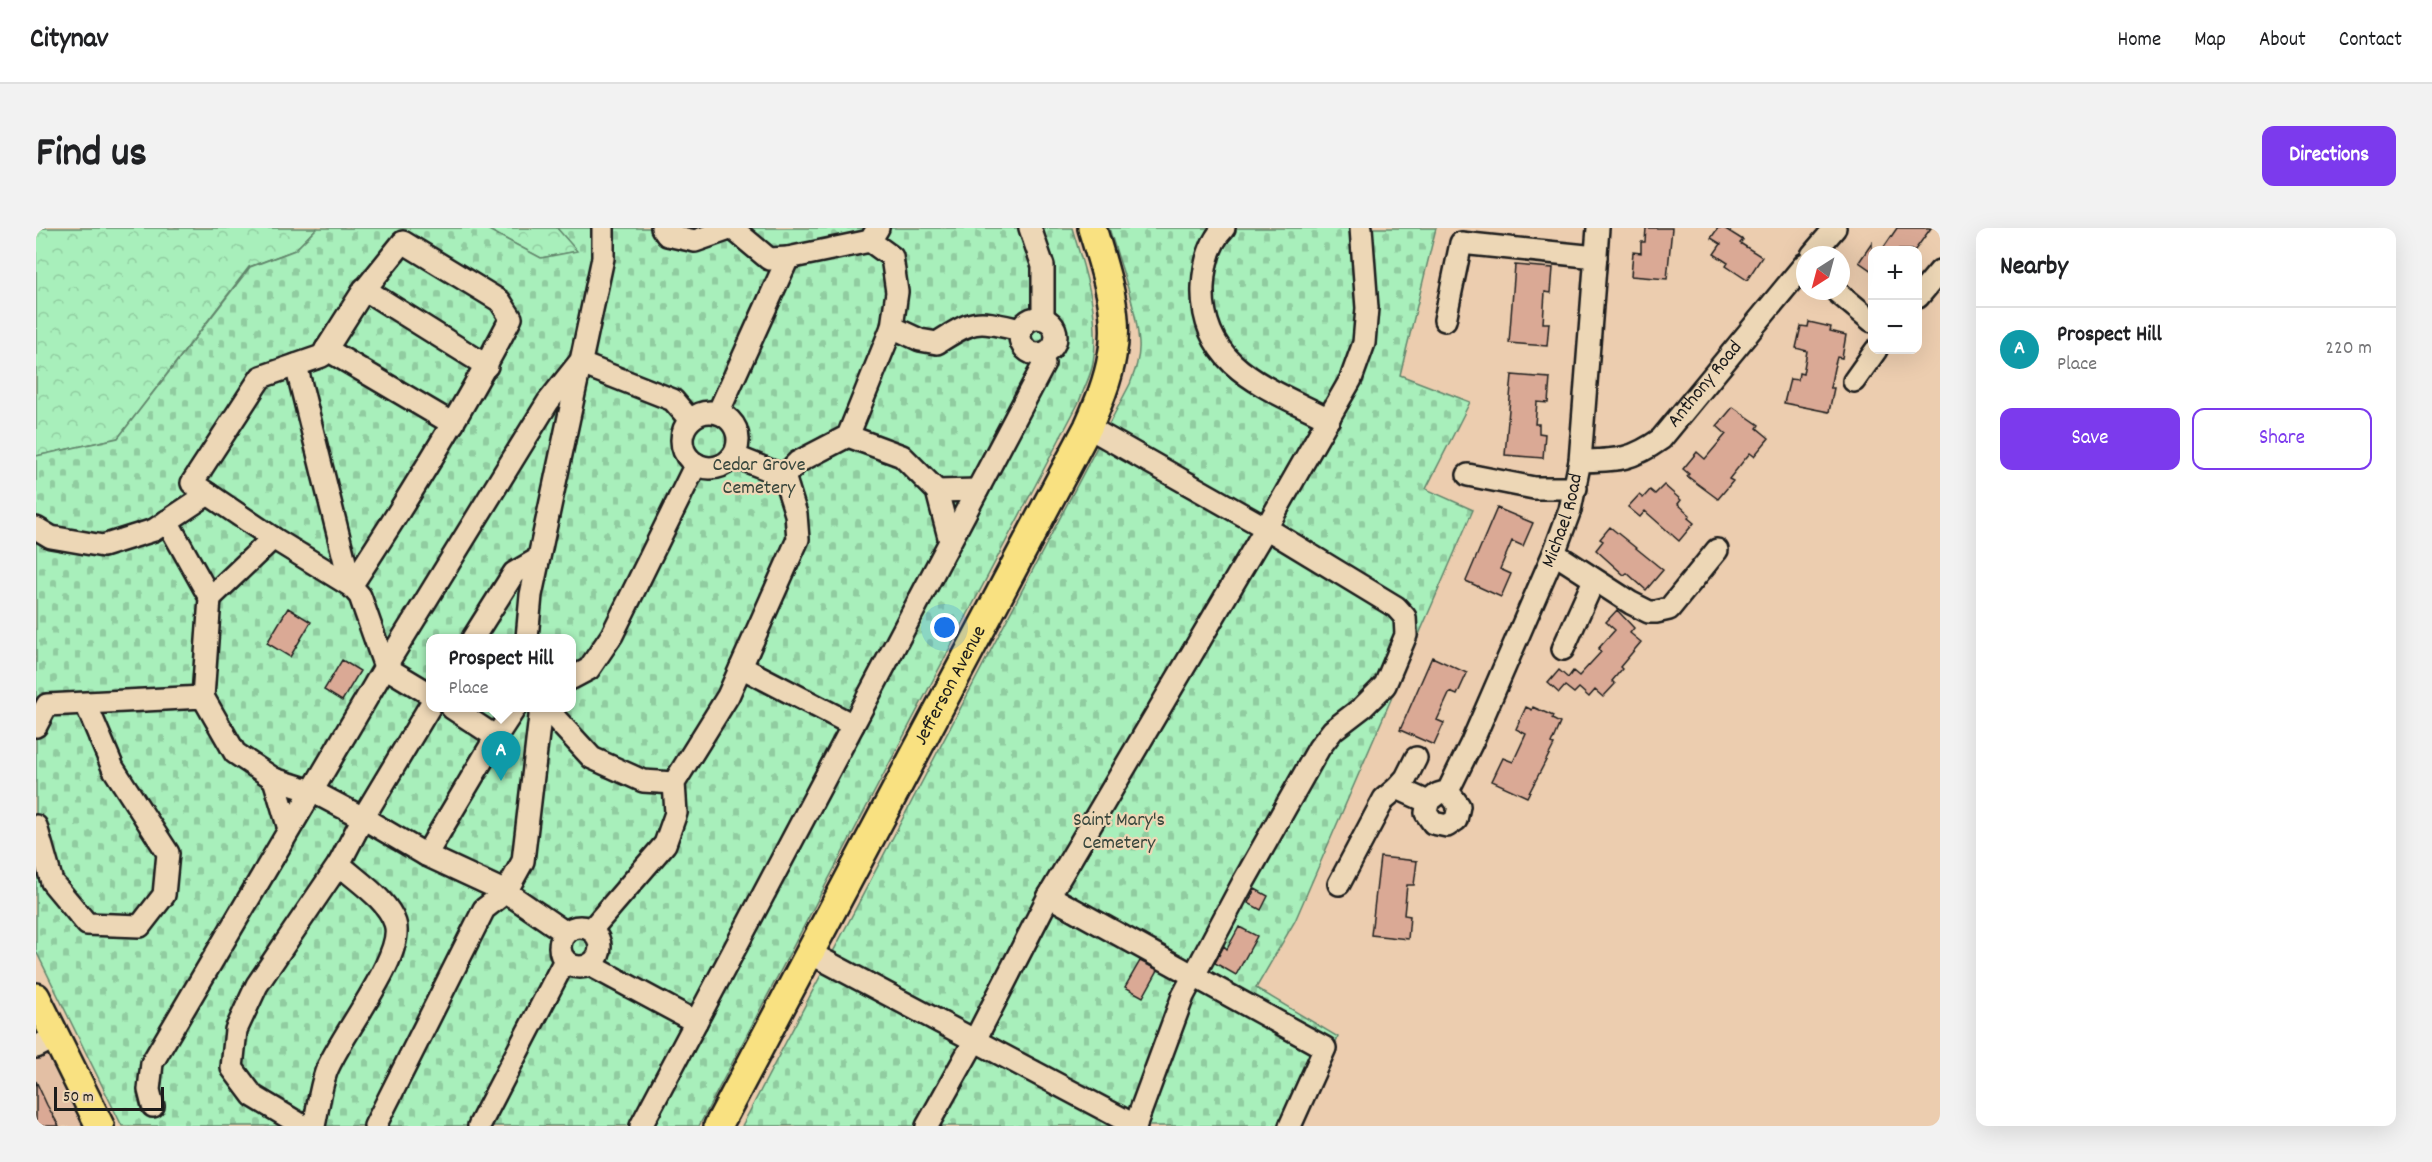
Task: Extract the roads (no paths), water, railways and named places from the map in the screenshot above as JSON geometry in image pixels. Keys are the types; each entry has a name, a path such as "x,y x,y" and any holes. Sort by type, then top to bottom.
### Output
{"main road":[{"name":"Jefferson Avenue","path":"718,1126 1088,427 1104,391 1113,354 1113,316 1108,283 1092,228"},
{"path":"36,997 46,1042 100,1126"}],"street":[{"path":"527,634 531,595 538,559 603,258 603,228"},
{"path":"662,228 667,235 695,241 732,228 769,259 788,258 874,234 892,257 897,292 892,327 848,436 798,462 784,476"},
{"path":"1030,228 1043,266 1043,319"},
{"path":"1224,228 1217,235 1204,267 1203,302 1211,336 1228,361 1260,383 1329,419"},
{"path":"927,1126 975,1041 1049,896 1351,379 1364,343 1367,308 1361,228"},
{"name":"Michael Road","path":"1448,791 1472,742 1554,554 1576,488 1598,228"},
{"name":"Anthony Road","path":"1820,246 1834,228"},
{"path":"1445,320 1462,236 1596,257"},
{"path":"351,586 421,479 487,366 512,318 500,301 403,242 364,290 322,356 261,377 192,483 273,538 351,586 360,596 385,667 426,692"},
{"path":"718,413 788,258"},
{"path":"1922,291 1940,271"},
{"name":"Anthony Road","path":"1580,461 1613,460 1640,454 1661,439 1796,276"},
{"path":"364,290 487,366"},
{"path":"1847,300 1868,318"},
{"path":"1043,319 1054,327 1056,338 1051,349 1041,354 1029,352 1022,342 1021,330 1028,321 1043,319"},
{"path":"892,327 920,340 937,343 967,324 985,322 1021,330"},
{"path":"326,349 453,424"},
{"path":"641,1126 1044,364 1041,354"},
{"path":"1854,381 1873,354"},
{"path":"579,363 672,400 690,420"},
{"path":"153,1106 149,1090 152,1063 385,667 548,402 579,363"},
{"path":"296,365 351,586"},
{"path":"706,412 718,413 731,421 737,429 739,438 734,456 719,467 709,468 696,464 682,446 684,428 690,420 706,412"},
{"path":"810,953 1136,1126 1183,996 1319,748 1333,730 1363,707 1385,685 1406,635 1405,617 1396,607 1266,528 1088,427"},
{"path":"848,436 902,456 937,491 950,541"},
{"path":"734,456 784,476"},
{"path":"576,676 589,669 612,635 696,464"},
{"path":"1468,475 1534,488 1576,488"},
{"path":"591,930 665,844 676,813 674,783 728,696 798,539 796,514 784,476"},
{"path":"937,491 977,490"},
{"path":"36,528 51,537 103,546 154,530 208,494"},
{"path":"167,521 210,598 203,697 235,753 274,779 312,791 426,855 506,892 566,933"},
{"path":"210,598 273,538"},
{"path":"1554,554 1631,603 1649,612 1656,612 1669,609 1717,550"},
{"path":"475,634 514,573 538,559"},
{"path":"1563,649 1594,580"},
{"path":"741,667 853,725"},
{"path":"38,718 47,705 203,697"},
{"path":"36,826 52,882 87,924 140,926 164,895 168,853 113,768 86,704"},
{"path":"303,1126 253,1095 232,1068 236,1030 257,985 339,864 363,818 426,712"},
{"path":"458,712 496,737"},
{"path":"426,855 512,712"},
{"path":"375,1126 484,909 506,892 523,861 541,712"},
{"path":"552,712 592,758 643,781 674,783"},
{"path":"1339,884 1384,799 1407,778 1416,758"},
{"path":"274,779 289,829"},
{"path":"1397,788 1428,802"},
{"path":"1448,791 1459,806 1456,820 1447,826 1432,824 1426,813 1428,802 1438,794 1448,791"},
{"path":"314,1126 326,1072 351,1024 383,974 395,944 396,926 388,908 339,864"},
{"path":"1049,896 1325,1048 1290,1126"},
{"path":"581,927 591,930 599,941 599,955 590,964 577,967 565,960 560,943 566,933 581,927"},
{"path":"479,1126 565,960"},
{"path":"590,964 696,1022"}],"place":[{"name":"Prospect Hill","path":"501,781"}],"park label":[{"name":"Cedar Grove Cemetery","path":"759,478"},
{"name":"Saint Mary's Cemetery","path":"1119,832"}]}
